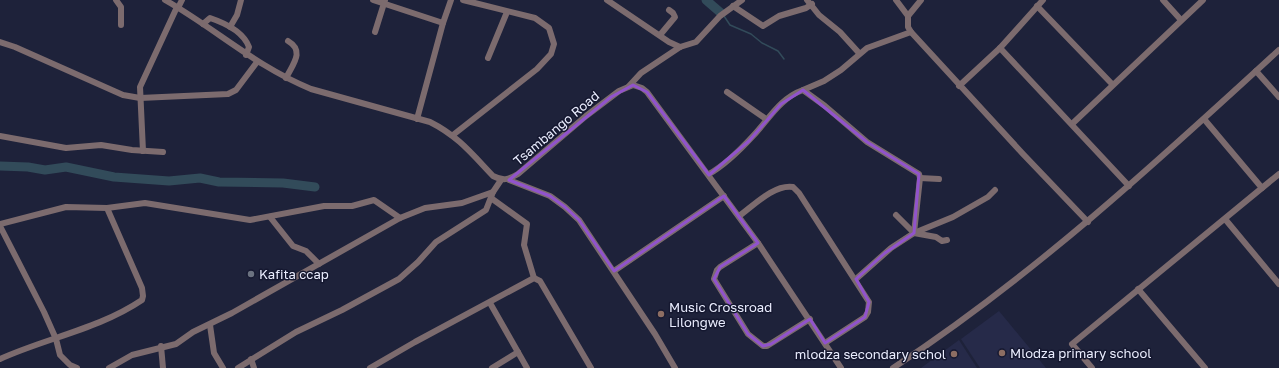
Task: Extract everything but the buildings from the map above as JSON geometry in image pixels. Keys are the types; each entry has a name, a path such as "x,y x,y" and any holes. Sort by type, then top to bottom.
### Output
{"street":[{"path":"116,0 121,7 121,24"},
{"path":"165,0 203,24 246,55 286,78 311,89 430,122 453,135 493,176 501,180 492,195 486,210 436,242 418,262 399,279 342,310 296,332 238,368"},
{"path":"143,151 140,87 177,7 182,0"},
{"path":"230,27 237,15 241,0"},
{"path":"374,0 385,2 443,23"},
{"path":"417,119 450,0"},
{"path":"453,135 536,69 551,54 554,39 552,33 546,25 536,18 463,0"},
{"path":"607,0 660,36 680,47"},
{"path":"730,0 763,26 779,16 806,8 810,2 819,15 840,32 859,53"},
{"name":"Tsambango Road","path":"501,180 509,180 518,174 592,111 619,91 629,86 641,73 680,47 696,42 720,16 742,0"},
{"path":"896,0 908,16 908,27 911,32 959,86 1088,222"},
{"path":"908,16 921,0"},
{"path":"959,86 1000,48 1043,0"},
{"path":"1163,0 1182,20"},
{"path":"1072,124 1112,84 1203,0"},
{"path":"375,32 385,2"},
{"path":"1037,6 1112,84"},
{"path":"660,36 675,17 673,12 669,10"},
{"path":"488,58 507,12"},
{"path":"203,24 210,18 230,27 242,35 249,47 246,55"},
{"path":"709,174 720,167 749,141 766,119 790,96 824,81 841,70 866,48 911,32"},
{"path":"286,78 297,55 295,45 288,40"},
{"path":"0,42 15,47 123,95 140,98 228,94 236,90 257,62"},
{"path":"1000,48 1129,186"},
{"path":"893,368 965,320 1088,222 1279,50"},
{"path":"1256,71 1279,97"},
{"path":"629,86 638,86 648,92 758,243 826,343 841,368"},
{"path":"803,90 825,106 867,142 916,172 920,178 914,233"},
{"path":"727,92 766,119"},
{"path":"1204,119 1262,188"},
{"path":"0,136 66,148 101,145 143,151 163,152"},
{"path":"1092,368 1072,344 1279,174"},
{"path":"920,178 939,179"},
{"path":"509,180 544,193 565,206 579,220 614,271 675,368"},
{"path":"739,216 776,190 784,187 793,187 799,193 869,302 868,312 826,343"},
{"path":"856,280 885,253 914,233 944,222 988,197 995,190"},
{"path":"109,368 122,359 161,346 176,344 193,332 210,325 400,218 425,208 462,203 492,195"},
{"path":"492,195 527,224 524,245 534,278 540,281 591,368"},
{"path":"614,271 724,196"},
{"path":"77,368 66,365 60,355 56,339 28,278 0,225 66,207 107,208 145,203 250,220 324,206 352,206 374,200 400,218"},
{"path":"0,359 34,345 56,339 134,305 143,298 142,288 107,208"},
{"path":"896,214 914,233 936,237 942,241 947,240"},
{"path":"270,217 293,246 306,251 319,264"},
{"path":"1225,219 1279,284"},
{"path":"758,243 720,267 717,270 714,279 748,334 763,346 767,346 810,319"},
{"path":"370,368 534,278"},
{"path":"1138,289 1205,368"},
{"path":"490,303 527,368"},
{"path":"210,325 214,353 224,368"},
{"path":"161,346 163,368"},
{"path":"492,368 518,352"},
{"path":"251,360 254,368"}],"highlighted area":[{"path":"633,85 647,92 709,175 749,141 781,104 803,90 867,142 919,174 914,233 885,253 856,279 869,302 865,317 825,343 810,319 771,344 763,346 748,334 714,279 720,267 758,243 724,196 614,271 579,220 565,207 550,196 509,180 611,97"}],"shaded area":[{"name":"Mlodza primary school","path":"999,311 1046,368 980,368 961,339"},
{"name":"mlodza secondary schol","path":"959,340 977,368 921,368"}],"waterway":[{"path":"706,0 721,13"},
{"path":"724,16 730,25 751,34 762,43 778,51 784,59"},
{"path":"0,166 28,167 45,170 66,167 114,177 169,181 200,178 219,182 283,183 315,187"}],"place":[{"name":"Kafita ccap","path":"251,274"},
{"name":"Music Crossroad Lilongwe","path":"661,314"},
{"name":"Mlodza primary school","path":"1002,353"},
{"name":"mlodza secondary schol","path":"954,354"}]}
